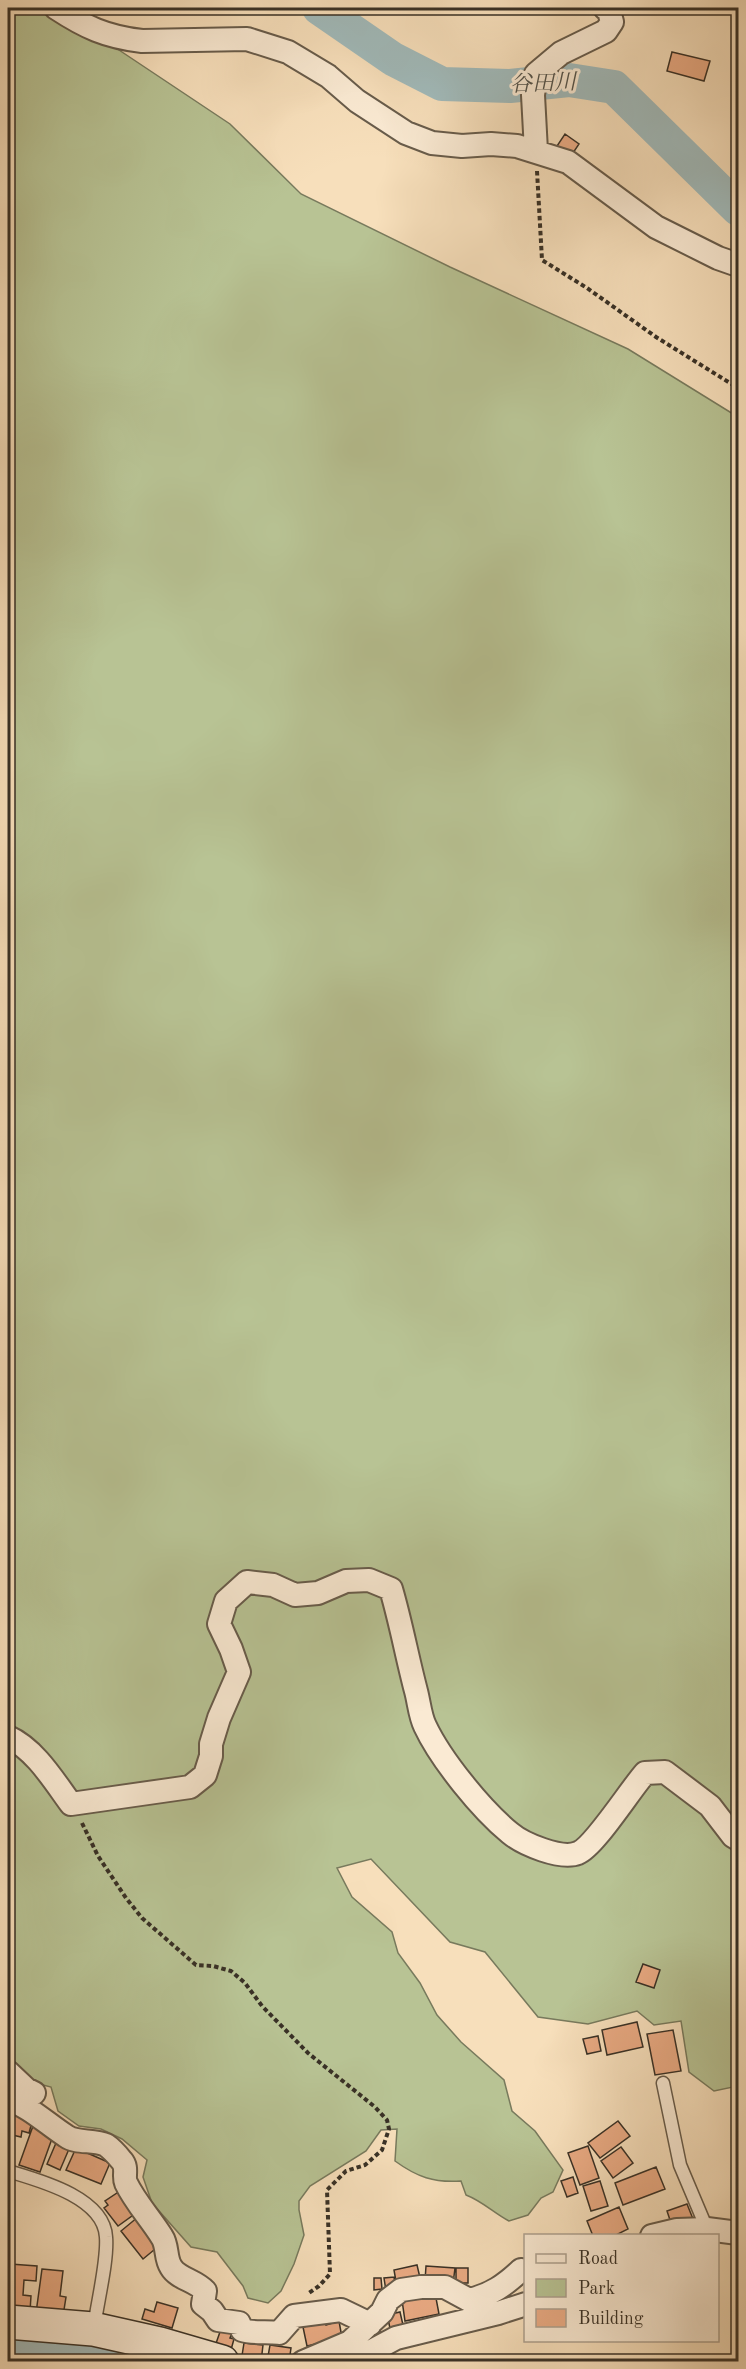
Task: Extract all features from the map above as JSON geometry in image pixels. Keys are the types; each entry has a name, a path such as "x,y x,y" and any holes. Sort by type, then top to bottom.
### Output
{"main road":[{"path":"8,2322 93,2330 160,2344 222,2361"}],"street":[{"path":"56,8 84,26 125,39 142,41 247,39 288,52 328,76 357,101 406,133 432,143 462,147 508,145 536,151 568,162 656,227 718,258 738,265"},
{"path":"536,151 533,95 536,74 561,52 606,31 612,22 609,11 605,8"},
{"path":"8,1737 15,1740 42,1765 71,1804 190,1787 205,1775 219,1718 239,1672 219,1624 226,1601 247,1582 273,1585 295,1595 318,1593 346,1581 369,1580 390,1589 401,1623 404,1645 424,1725 448,1766 511,1834 555,1855 578,1853 602,1831 628,1792 645,1773 665,1772 710,1806 733,1836 738,1839"},
{"path":"8,2072 26,2089 34,2092"},
{"path":"8,2099 25,2106 75,2140 88,2140 106,2146 124,2163 124,2178 162,2238 172,2269 177,2274 199,2284 205,2290 203,2304 218,2320 239,2323 242,2330 251,2333 266,2331 279,2333 294,2316 341,2310 370,2324"},
{"path":"657,2234 677,2230 707,2229 738,2233"},
{"path":"303,2361 350,2342 382,2312 388,2300 401,2290 445,2287 469,2300 487,2296 507,2283 521,2270"},
{"path":"346,2359 368,2353 396,2338 524,2304"}],"lane":[{"path":"663,2083 680,2165 707,2229"},
{"path":"8,2171 45,2181 76,2197 100,2220 106,2236 93,2330"}],"path":[{"path":"536,151 542,260 587,288 656,338 738,388"},
{"path":"71,1804 98,1856 142,1918 196,1965 213,1966 231,1971 245,1983 262,2006 308,2053 375,2107 387,2120 389,2129 382,2150 365,2165 346,2171 327,2190 330,2274 319,2286 303,2297"}],"green space":[{"path":"8,8 63,8 101,38 230,124 301,194 450,267 628,349 738,417 738,2086 714,2091 689,2072 681,2021 654,2025 637,2011 588,2024 538,2017 485,1952 450,1942 371,1859 337,1868 352,1897 392,1932 398,1953 420,1983 437,2015 461,2042 504,2080 512,2111 535,2131 563,2170 553,2192 541,2198 528,2215 509,2221 466,2195 461,2181 426,2178 395,2161 397,2129 381,2130 366,2151 310,2186 299,2201 304,2235 281,2291 268,2303 248,2298 243,2286 217,2252 191,2247 152,2203 143,2177 147,2160 122,2139 101,2129 79,2126 58,2111 51,2087 28,2081 8,2065"}],"building":[{"path":"672,52 710,61 704,81 667,71"},
{"path":"565,134 579,144 571,156 557,146"},
{"path":"643,1964 660,1970 654,1988 636,1982"},
{"path":"637,2022 643,2047 607,2055 602,2030"},
{"path":"673,2030 681,2071 655,2075 647,2034"},
{"path":"598,2036 601,2051 587,2054 583,2039"},
{"path":"14,2113 33,2118 29,2133 22,2131 21,2137 8,2134"},
{"path":"618,2121 630,2136 600,2158 588,2143"},
{"path":"33,2126 54,2133 40,2172 19,2165"},
{"path":"56,2143 69,2149 60,2170 47,2164"},
{"path":"588,2146 599,2178 580,2185 568,2153"},
{"path":"621,2147 633,2163 613,2178 601,2161"},
{"path":"76,2148 110,2163 101,2184 66,2170"},
{"path":"656,2167 665,2189 623,2205 615,2183"},
{"path":"573,2177 578,2193 567,2197 561,2181"},
{"path":"600,2181 608,2206 591,2211 583,2186"},
{"path":"120,2191 136,2213 118,2226 104,2208 108,2205 105,2201"},
{"path":"687,2204 693,2219 672,2226 667,2211"},
{"path":"619,2207 628,2229 618,2234 592,2234 587,2221"},
{"path":"138,2217 160,2245 143,2259 121,2231"},
{"path":"10,2264 37,2266 36,2281 24,2280 23,2295 31,2296 30,2311 8,2310"},
{"path":"417,2265 421,2282 397,2287 394,2270"},
{"path":"426,2266 455,2268 453,2284 425,2281"},
{"path":"456,2268 468,2268 468,2283 456,2283"},
{"path":"42,2269 63,2271 60,2296 66,2297 63,2316 36,2313"},
{"path":"394,2277 396,2290 386,2291 384,2278"},
{"path":"374,2278 381,2278 382,2289 374,2290"},
{"path":"429,2295 430,2299 436,2298 439,2314 405,2321 402,2300"},
{"path":"157,2302 178,2308 172,2328 142,2319 145,2309 154,2312"},
{"path":"400,2312 403,2325 390,2328 387,2315"},
{"path":"339,2321 342,2338 307,2346 303,2327 325,2322 326,2325"},
{"path":"221,2329 232,2333 230,2338 234,2339 229,2357 213,2352"},
{"path":"244,2343 263,2345 261,2362 241,2362"},
{"path":"270,2345 291,2348 289,2362 267,2362"}],"waterway":[{"name":"谷田川","path":"319,8 393,59 442,84 510,86 569,80 614,87 738,209"},
{"path":"8,2351 104,2362"}]}
